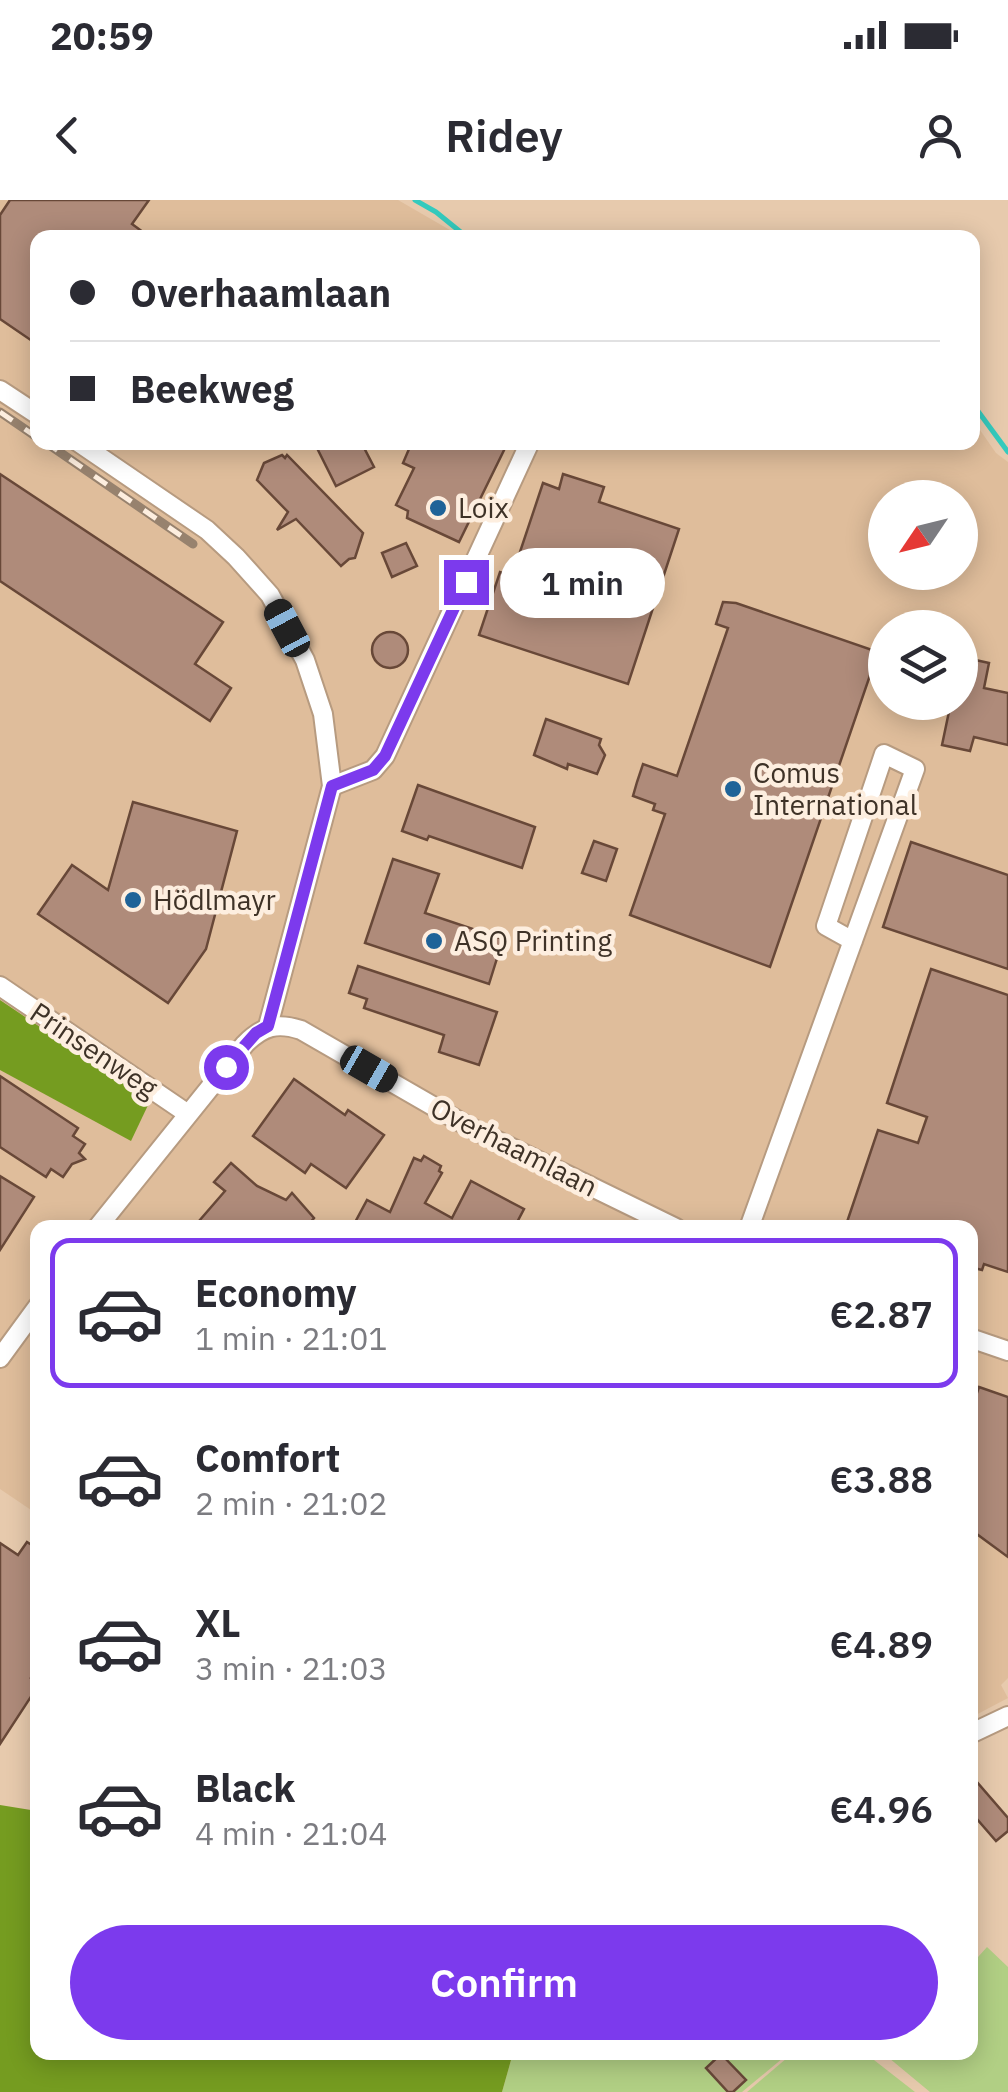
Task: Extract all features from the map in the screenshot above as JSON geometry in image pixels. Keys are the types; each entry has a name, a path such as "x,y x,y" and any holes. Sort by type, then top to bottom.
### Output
{"street":[{"path":"0,390 30,410"},
{"path":"90,450 207,530 270,595 304,660 322,714 332,786 268,1026 245,1044 104,1220"},
{"path":"332,786 373,770 385,756 526,450"},
{"path":"752,1220 853,941 915,769 884,754 826,926 853,941"},
{"name":"Prinsenweg","path":"0,986 188,1114"},
{"name":"Overhaamlaan","path":"268,1026 282,1024 301,1030 471,1128 660,1220"},
{"path":"0,1358 30,1317"},
{"path":"978,1341 1008,1351"},
{"path":"978,1730 1008,1716"}],"shaded area":[{"path":"0,200 398,200 450,230 30,230 30,450 980,450 980,430 996,453 1008,462 1008,1678 1001,1685 1008,1698 978,1714 978,1220 30,1220 30,1509 0,1489"}],"green space":[{"path":"0,1000 150,1101 131,1141 0,1070"},
{"path":"0,1805 30,1810 30,2060 511,2060 502,2092 0,2092"},
{"path":"987,1947 1008,1967 1008,2092 930,2092 891,2060 978,2060 978,1957"},
{"path":"511,2060 781,2060 742,2092 502,2092"},
{"path":"785,2060 874,2060 915,2092 747,2092"}],"building":[{"path":"10,200 149,200 132,224 140,230 30,230 30,340 0,319 0,215"},
{"path":"318,450 365,450 374,467 336,486"},
{"name":"Loix","path":"409,450 504,450 459,542 407,518 408,511 396,505 414,468 403,463"},
{"path":"287,455 363,533 355,558 341,566 296,519 277,530 288,512 257,480 264,463"},
{"path":"0,474 223,622 195,664 231,688 210,721 0,581"},
{"path":"563,474 604,487 599,502 679,529 628,684 479,635 500,572 512,576 543,483 559,489"},
{"path":"406,543 417,566 392,577 382,553"},
{"name":"Comus International","path":"723,602 736,603 868,649 868,681 770,967 630,915 665,814 653,810 655,804 633,796 637,782 643,764 677,776 728,628 716,624"},
{"path":"390,632 402,638 408,650 402,662 390,668 378,662 372,650 378,638"},
{"path":"978,661 989,663 984,688 1008,693 1008,745 974,737 970,751 942,745 947,720 978,720"},
{"path":"546,719 601,739 599,745 605,755 597,774 568,764 567,769 534,755"},
{"path":"418,785 535,827 522,868 429,836 427,840 402,831"},
{"name":"Hödlmayr","path":"133,802 237,831 206,949 168,1003 38,914 72,865 108,890"},
{"path":"594,841 617,849 606,881 582,873"},
{"path":"911,842 1008,875 1008,969 883,927"},
{"name":"ASQ Printing","path":"393,859 439,874 425,913 503,939 489,984 365,943"},
{"path":"358,966 497,1012 479,1065 439,1052 444,1035 364,1008 367,999 349,993"},
{"path":"931,969 1008,995 1008,1272 984,1264 982,1270 978,1269 978,1220 848,1220 878,1130 918,1143 927,1117 887,1103"},
{"path":"0,1076 78,1128 73,1136 85,1144 79,1153 85,1159 72,1164 63,1177 51,1169 46,1177 0,1147"},
{"path":"294,1079 345,1115 348,1110 384,1135 346,1188 311,1164 305,1173 253,1136"},
{"path":"424,1156 441,1166 442,1173 425,1203 452,1218 471,1181 524,1209 518,1220 356,1220 367,1200 390,1212 414,1158 421,1161"},
{"path":"231,1163 257,1186 286,1200 292,1193 314,1218 200,1220 225,1191 214,1182"},
{"path":"0,1176 34,1197 0,1250"},
{"path":"979,1387 1008,1397 1008,1557 978,1535"},
{"path":"27,1542 30,1544 30,1698 0,1744 0,1543 18,1555"},
{"path":"978,1783 1008,1818 1008,1831 996,1841 978,1820"},
{"path":"715,2060 727,2060 746,2080 728,2092 706,2068"}],"waterway":[{"path":"415,200 458,230"},
{"path":"980,414 1008,452"}],"railway":[{"path":"0,412 30,433"},
{"path":"57,450 193,544"}],"place":[{"name":"Loix","path":"438,508"},
{"name":"Comus International","path":"733,789"},
{"name":"Hödlmayr","path":"133,900"},
{"name":"ASQ Printing","path":"434,941"}],"route":[{"path":"226,1067 256,1033 268,1026 332,786 373,770 385,756 466,582"}]}
